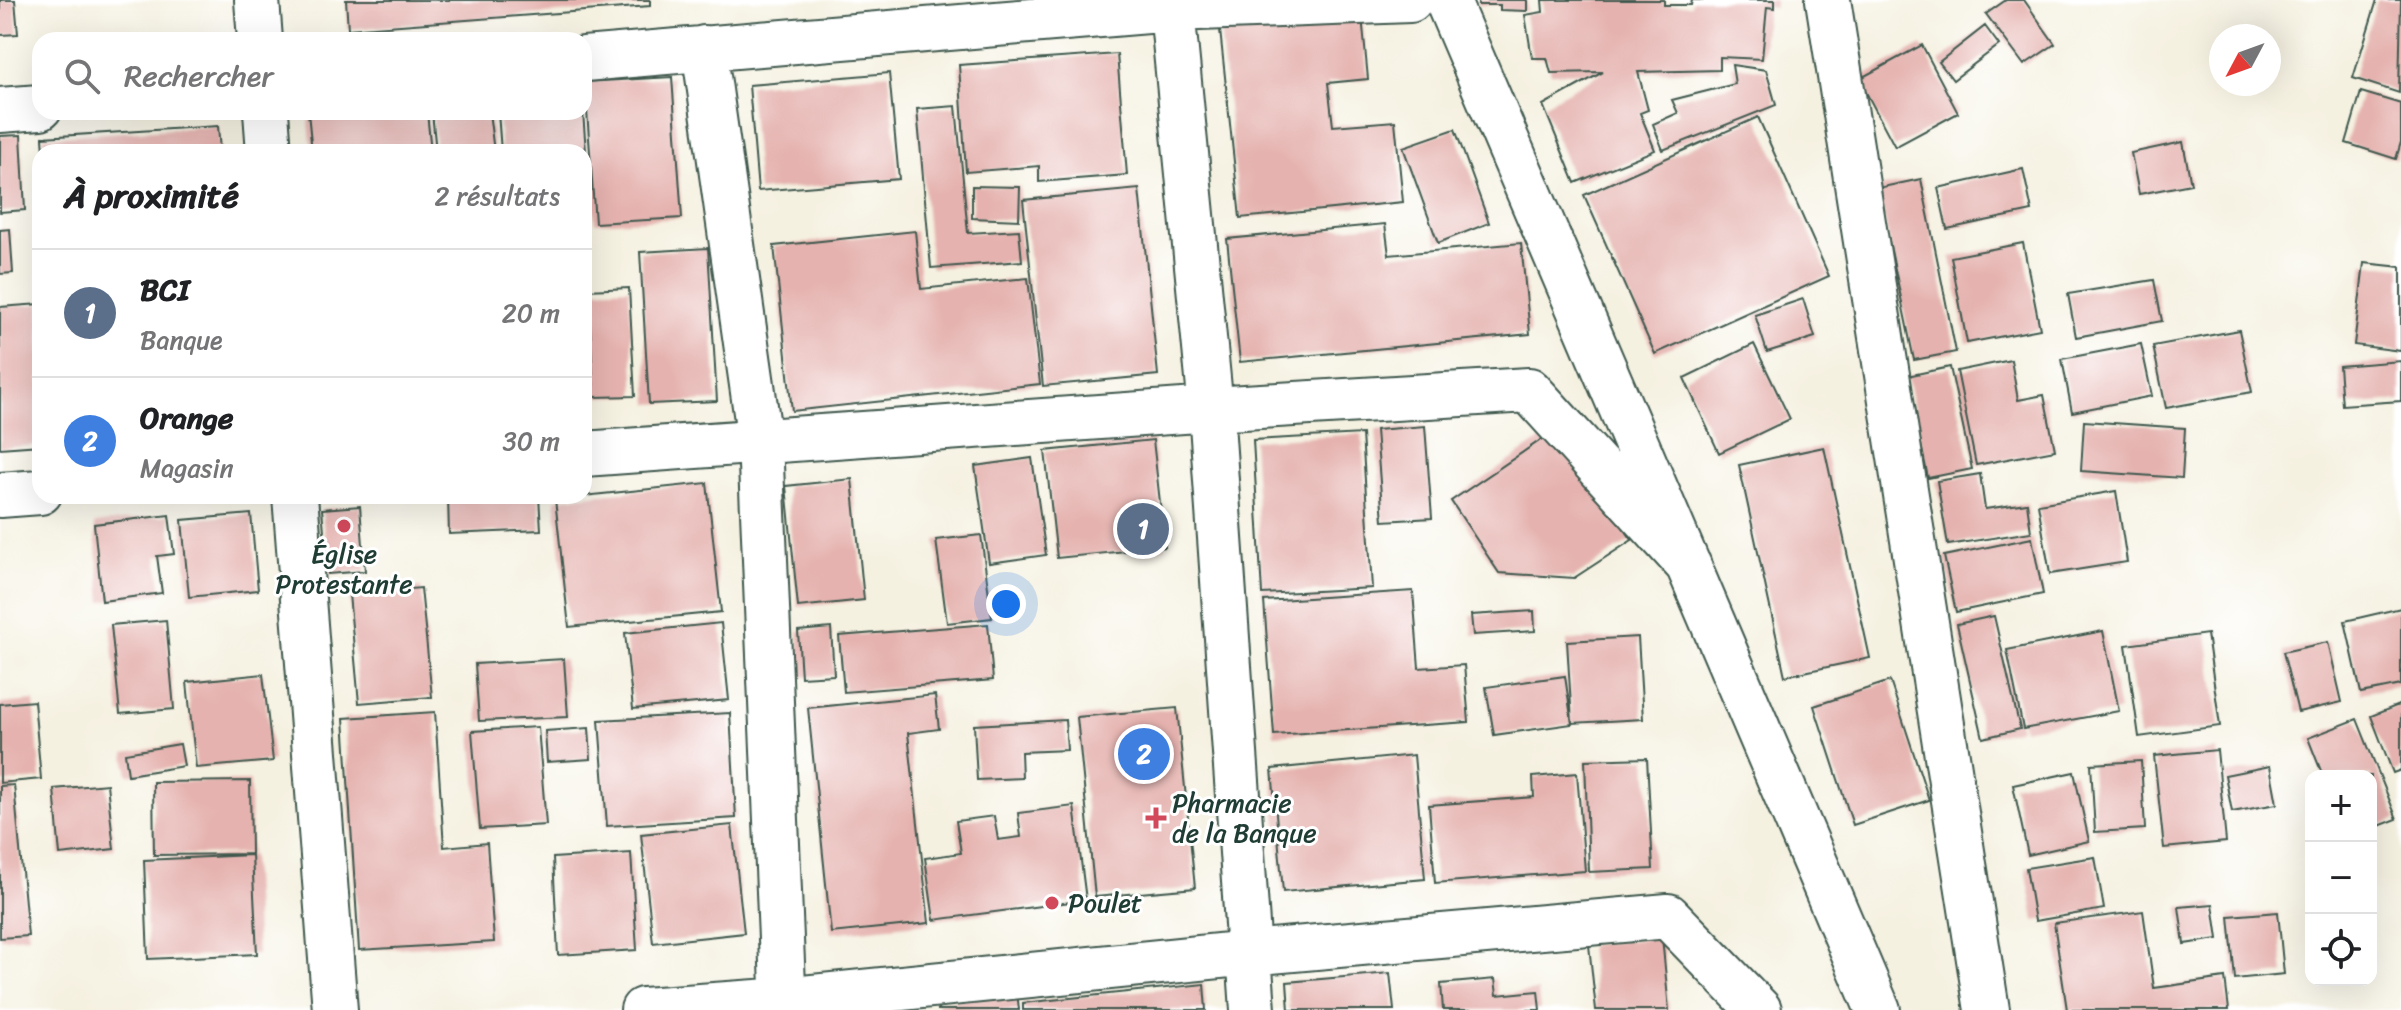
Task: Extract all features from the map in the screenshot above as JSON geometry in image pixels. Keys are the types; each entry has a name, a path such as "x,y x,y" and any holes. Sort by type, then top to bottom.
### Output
{"street":[{"path":"257,0 259,32"},
{"path":"592,58 1171,4 1410,0"},
{"path":"1447,0 1878,1010"},
{"path":"1828,0 1987,1010"},
{"path":"1171,4 1211,409 1253,1010"},
{"path":"704,48 760,441 784,1005"},
{"path":"0,110 32,108"},
{"path":"267,120 268,144"},
{"path":"592,453 1211,409 1529,390 1689,566"},
{"path":"0,495 32,493"},
{"path":"296,504 335,1010"},
{"path":"643,1010 784,1005 1249,953 1668,916 1759,1010"}],"building":[{"path":"0,0 15,0 18,34 0,35"},
{"path":"346,0 650,0 650,6 348,29"},
{"path":"1478,0 1527,0 1527,11 1500,10 1500,5 1478,5"},
{"path":"1542,0 1664,0 1664,5 1691,5 1692,0 1775,0 1775,8 1767,7 1762,59 1720,57 1720,70 1638,72 1648,110 1640,113 1655,150 1575,183 1543,105 1603,72 1551,73 1547,58 1532,58 1525,15 1543,12"},
{"path":"2006,0 2024,0 2055,44 2024,65 1986,14"},
{"path":"2377,0 2401,0 2399,93 2353,78"},
{"path":"1362,16 1368,79 1328,83 1333,126 1395,121 1403,202 1240,218 1220,30"},
{"path":"1985,26 1999,45 1953,80 1939,62"},
{"path":"1922,45 1958,113 1895,147 1859,79"},
{"path":"1117,54 1127,175 1039,182 1039,166 966,172 959,65"},
{"path":"1732,65 1766,70 1776,105 1663,150 1653,124 1678,113 1672,100 1735,84"},
{"path":"889,73 899,179 758,191 749,85"},
{"path":"672,77 682,218 595,223 592,144 589,144 588,120 592,120 592,82"},
{"path":"2361,92 2401,104 2401,142 2396,159 2346,143"},
{"path":"956,106 968,233 1019,230 1022,261 931,268 917,109"},
{"path":"1758,117 1829,276 1655,354 1584,195"},
{"path":"309,120 428,120 430,144 311,144"},
{"path":"433,120 490,120 493,144 435,144"},
{"path":"499,120 584,120 585,144 500,144"},
{"path":"218,126 219,144 43,144 43,137"},
{"path":"1455,129 1489,223 1438,243 1403,147"},
{"path":"21,135 25,210 0,212 0,136"},
{"path":"2183,142 2191,184 2139,194 2131,153"},
{"path":"2023,169 2032,211 1947,229 1938,188"},
{"path":"1921,179 1956,352 1914,360 1878,188"},
{"path":"972,186 1020,187 1019,220 972,218"},
{"path":"1139,189 1158,375 1043,386 1023,200"},
{"path":"1385,224 1389,255 1521,243 1530,334 1240,362 1227,239"},
{"path":"10,229 13,273 0,274 0,230"},
{"path":"915,231 921,289 1028,278 1040,384 792,411 774,246"},
{"path":"2023,243 2040,329 1967,343 1951,257"},
{"path":"708,248 717,401 649,404 640,252"},
{"path":"2364,263 2401,267 2401,351 2354,345"},
{"path":"2154,280 2162,321 2076,337 2068,294"},
{"path":"629,288 635,396 594,397 592,290"},
{"path":"1803,299 1815,337 1767,352 1755,315"},
{"path":"32,305 32,446 0,448 0,307"},
{"path":"2239,330 2252,392 2166,408 2153,346"},
{"path":"1754,344 1790,419 1719,453 1684,378"},
{"path":"2141,344 2152,396 2072,412 2062,359"},
{"path":"2011,360 2018,400 2044,395 2055,450 1976,465 1957,371"},
{"path":"2401,361 2401,401 2342,405 2339,366"},
{"path":"1950,367 1972,469 1928,478 1907,376"},
{"path":"2084,421 2185,428 2182,478 2081,471"},
{"path":"1425,426 1432,518 1383,521 1376,430"},
{"path":"1557,429 1632,540 1574,578 1499,573 1451,501"},
{"path":"1362,434 1372,588 1262,594 1253,440"},
{"path":"1153,440 1165,547 1057,558 1045,451"},
{"path":"1824,447 1870,658 1785,676 1739,465"},
{"path":"1032,458 1046,555 989,563 975,466"},
{"path":"1980,474 1985,509 2027,503 2031,532 1948,545 1937,481"},
{"path":"852,479 864,600 798,607 786,486"},
{"path":"707,483 721,612 569,627 556,504 592,504 592,495"},
{"path":"2116,491 2127,562 2050,574 2038,504"},
{"path":"448,504 539,504 541,530 449,534"},
{"path":"360,506 365,571 328,574 322,509"},
{"path":"251,514 258,590 189,597 182,520"},
{"path":"169,515 174,554 157,556 162,593 102,601 94,524"},
{"path":"981,535 992,618 947,623 936,540"},
{"path":"2032,538 2043,594 1956,612 1944,556"},
{"path":"421,588 432,697 359,703 349,594"},
{"path":"1413,591 1419,668 1464,665 1469,722 1274,735 1264,601"},
{"path":"2401,608 2401,685 2361,693 2345,621"},
{"path":"1534,611 1535,631 1473,635 1471,615"},
{"path":"1994,616 2020,729 1983,738 1957,624"},
{"path":"166,620 174,709 120,714 111,625"},
{"path":"721,623 729,700 633,709 625,633"},
{"path":"988,624 993,680 844,692 839,636"},
{"path":"831,628 834,675 801,677 798,631"},
{"path":"2103,631 2119,711 2023,729 2007,650"},
{"path":"2207,634 2220,726 2139,737 2126,645"},
{"path":"1638,637 1643,719 1572,723 1567,641"},
{"path":"2328,642 2342,702 2298,712 2283,652"},
{"path":"564,659 568,717 479,721 475,664"},
{"path":"263,674 273,761 196,768 187,682"},
{"path":"1565,676 1572,724 1494,735 1486,687"},
{"path":"1890,681 1929,800 1853,825 1814,706"},
{"path":"935,695 939,729 908,733 929,923 831,933 808,708"},
{"path":"34,701 41,779 0,783 0,704"},
{"path":"2401,704 2401,770 2393,773 2371,716"},
{"path":"1177,708 1195,888 1095,897 1077,717"},
{"path":"435,712 444,847 487,843 494,942 359,950 344,718"},
{"path":"730,713 736,818 607,826 599,720"},
{"path":"2357,719 2397,819 2377,827 2377,770 2321,770 2308,738"},
{"path":"1065,720 1067,750 1021,752 1022,778 977,780 974,725"},
{"path":"538,727 546,825 480,829 472,731"},
{"path":"589,728 591,759 547,762 545,731"},
{"path":"180,744 184,766 128,775 125,753"},
{"path":"2217,750 2226,842 2164,848 2154,756"},
{"path":"1414,755 1425,879 1283,892 1272,769"},
{"path":"1647,758 1653,869 1589,872 1585,760"},
{"path":"2141,761 2145,829 2095,832 2091,764"},
{"path":"2270,766 2277,804 2232,812 2225,775"},
{"path":"2074,772 2089,841 2028,855 2013,785"},
{"path":"1577,773 1585,871 1435,883 1429,805 1534,797 1533,777"},
{"path":"250,781 251,854 154,855 153,782"},
{"path":"107,784 114,849 60,855 54,789"},
{"path":"14,785 28,936 0,938 0,786"},
{"path":"1074,806 1086,900 934,920 925,858 961,853 956,821 994,816 998,840 1021,837 1018,813"},
{"path":"732,825 744,933 653,943 641,834"},
{"path":"631,853 637,950 558,955 553,858"},
{"path":"252,855 257,954 148,959 144,860"},
{"path":"2095,857 2104,909 2035,921 2026,868"},
{"path":"2213,904 2218,939 2184,944 2179,907"},
{"path":"2143,911 2154,988 2225,978 2229,1010 2067,1010 2054,923"},
{"path":"2278,912 2284,974 2235,979 2229,916"},
{"path":"1662,937 1669,1010 1596,1010 1589,945"},
{"path":"1390,973 1394,1010 1289,1010 1287,982"},
{"path":"1495,979 1497,995 1538,991 1540,1010 1443,1010 1441,984"},
{"path":"1204,984 1206,1010 1023,1010 1023,1003"},
{"path":"1017,992 1019,1010 938,1010 937,1003"}],"place":[{"name":"Église Protestante","path":"344,526"},
{"name":"BCI","path":"1143,529"},
{"name":"Orange","path":"1144,754"},
{"name":"Pharmacie de la Banque","path":"1156,818"},
{"name":"Poulet","path":"1052,903"}]}
